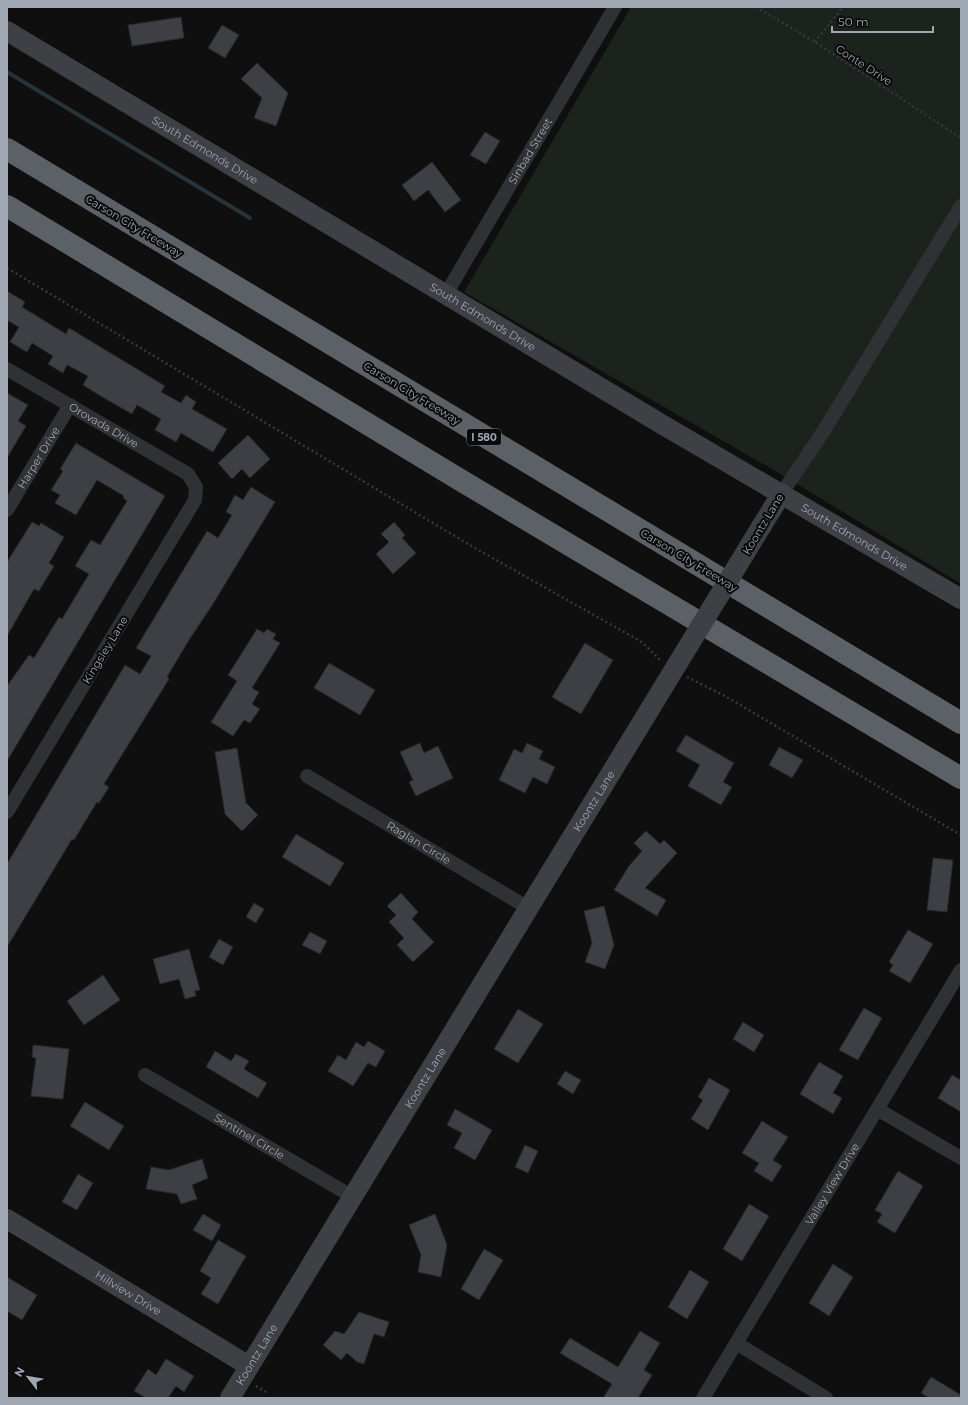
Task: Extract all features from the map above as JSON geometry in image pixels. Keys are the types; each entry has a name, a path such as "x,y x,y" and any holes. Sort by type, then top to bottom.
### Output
{"highway":[{"name":"Carson City Freeway","path":"7,150 961,723"},
{"path":"7,206 467,484 961,778"}],"street":[{"name":"Sinbad Street","path":"446,294 615,7"},
{"name":"South Edmonds Drive","path":"7,31 663,425 782,493 961,599"},
{"name":"Koontz Lane","path":"230,1398 530,909 761,527 823,432 961,206"},
{"name":"Orovada Drive","path":"7,369 188,474 196,487"},
{"name":"Harper Drive","path":"7,510 70,405"},
{"name":"Kingsley Lane","path":"7,812 195,500 196,487"},
{"name":"Raglan Circle","path":"307,776 530,909"},
{"name":"Valley View Drive","path":"704,1398 876,1109 961,970"},
{"name":"Sentinel Circle","path":"145,1075 353,1197"},
{"path":"876,1109 961,1158"},
{"name":"Hillview Drive","path":"7,1219 249,1366"},
{"path":"736,1343 826,1398"}],"path":[{"name":"Conte Drive","path":"756,7 815,42 961,138"},
{"path":"815,42 843,7"},
{"path":"7,268 473,547 633,637 643,643 662,661 676,666 961,835"}],"shaded area":[{"path":"631,7 961,7 961,584 779,473 464,292"}],"building":[{"path":"181,17 184,38 132,46 128,25"},
{"path":"222,25 239,35 225,58 208,48"},
{"path":"257,63 288,93 276,126 254,118 262,98 241,79"},
{"path":"485,132 500,141 486,164 470,155"},
{"path":"432,162 461,200 445,212 428,190 414,201 402,185"},
{"path":"7,291 25,302 22,307 66,334 69,328 165,386 161,392 181,403 186,395 196,402 192,409 227,429 213,452 181,433 176,442 155,430 161,419 137,405 132,414 99,395 83,385 88,376 67,365 63,373 48,364 53,356 32,343 27,352 10,342 19,327 7,320"},
{"path":"7,393 28,405 18,421 26,426 7,458"},
{"path":"248,435 270,459 250,478 242,469 232,479 218,463"},
{"path":"76,443 165,496 7,761 7,686 29,655 34,658 59,617 62,619 89,574 75,566 91,540 100,545 127,501 123,498 124,496 97,480 76,515 55,503 60,495 51,490 63,471 60,469"},
{"path":"251,487 275,502 211,607 189,640 167,677 169,679 104,784 109,787 99,803 97,802 74,840 72,839 7,947 7,864 125,665 140,674 151,656 136,648 207,531 218,538 232,515 226,512 235,495 243,500"},
{"path":"32,522 39,526 41,523 64,537 49,563 54,566 39,591 34,589 7,636 7,562"},
{"path":"394,522 405,535 402,538 416,553 393,574 376,554 389,542 381,534"},
{"path":"257,629 264,633 267,629 276,634 273,639 280,643 252,688 259,692 252,704 260,709 250,723 244,720 233,736 211,722 237,681 228,675"},
{"path":"585,643 613,660 581,714 552,697"},
{"path":"329,663 375,690 360,715 314,688"},
{"path":"686,735 734,763 723,782 732,787 721,805 688,786 700,765 676,751"},
{"path":"420,743 424,753 438,746 453,778 416,796 409,782 413,780 400,752"},
{"path":"527,743 543,751 539,759 555,767 547,784 533,777 525,793 499,780 514,749 522,753"},
{"path":"779,747 803,760 792,778 769,765"},
{"path":"237,748 246,803 258,815 242,831 225,814 215,752"},
{"path":"646,831 660,844 664,840 677,853 645,888 666,900 657,916 614,890 629,866 642,851 634,843"},
{"path":"296,834 344,863 330,886 282,857"},
{"path":"933,858 953,860 947,912 927,910"},
{"path":"401,893 418,912 412,919 434,942 413,962 397,945 404,938 389,922 396,915 387,906"},
{"path":"254,903 264,909 256,923 246,917"},
{"path":"604,906 614,945 605,969 585,962 592,943 584,911"},
{"path":"908,930 933,944 910,983 889,971 893,965 889,962"},
{"path":"310,932 327,941 320,954 302,945"},
{"path":"219,939 233,947 223,965 209,957"},
{"path":"189,949 200,990 195,991 196,996 185,999 179,979 160,984 153,959"},
{"path":"103,975 120,1000 84,1025 67,1001"},
{"path":"864,1008 882,1018 858,1060 839,1050"},
{"path":"518,1009 543,1024 518,1063 494,1049"},
{"path":"743,1022 764,1035 754,1052 733,1039"},
{"path":"368,1041 385,1051 376,1067 368,1063 353,1086 328,1071 338,1055 346,1060 356,1042 364,1047"},
{"path":"33,1045 69,1049 63,1099 31,1096 36,1058 32,1057"},
{"path":"215,1051 231,1061 236,1054 249,1061 244,1069 267,1083 258,1098 206,1067"},
{"path":"819,1062 843,1076 833,1093 842,1098 833,1114 800,1094"},
{"path":"565,1071 581,1080 573,1094 557,1084"},
{"path":"952,1075 961,1080 961,1112 938,1098"},
{"path":"709,1078 730,1090 708,1130 691,1119 703,1100 698,1097"},
{"path":"85,1102 124,1126 109,1150 70,1126"},
{"path":"455,1109 492,1130 475,1160 454,1148 462,1133 447,1125"},
{"path":"762,1121 788,1137 773,1160 782,1166 772,1182 754,1171 759,1163 742,1153"},
{"path":"525,1145 538,1151 528,1173 515,1167"},
{"path":"202,1159 208,1178 192,1185 197,1199 181,1204 177,1194 146,1189 151,1167 169,1170"},
{"path":"898,1171 923,1186 895,1233 877,1222 882,1214 875,1210"},
{"path":"78,1174 93,1183 77,1210 62,1202"},
{"path":"749,1204 769,1216 742,1261 723,1249"},
{"path":"203,1214 221,1225 212,1241 193,1230"},
{"path":"435,1214 447,1245 441,1277 418,1272 421,1255 409,1225"},
{"path":"218,1240 246,1256 218,1304 201,1294 211,1278 200,1271"},
{"path":"484,1249 503,1260 479,1300 461,1289"},
{"path":"833,1264 853,1277 829,1316 809,1303"},
{"path":"690,1270 709,1282 687,1319 668,1307"},
{"path":"7,1277 37,1295 22,1320 7,1311"},
{"path":"359,1312 389,1322 384,1337 374,1334 364,1364 357,1362 347,1353 341,1360 323,1345 335,1331 344,1334"},
{"path":"640,1331 660,1343 644,1370 652,1375 638,1398 603,1398 612,1384 560,1353 570,1338 618,1367"},
{"path":"166,1359 194,1376 184,1392 176,1386 168,1398 146,1398 134,1391 148,1369 156,1375"},
{"path":"931,1377 961,1395 961,1398 929,1398 921,1393"}],"waterway":[{"path":"7,72 250,218"}]}
